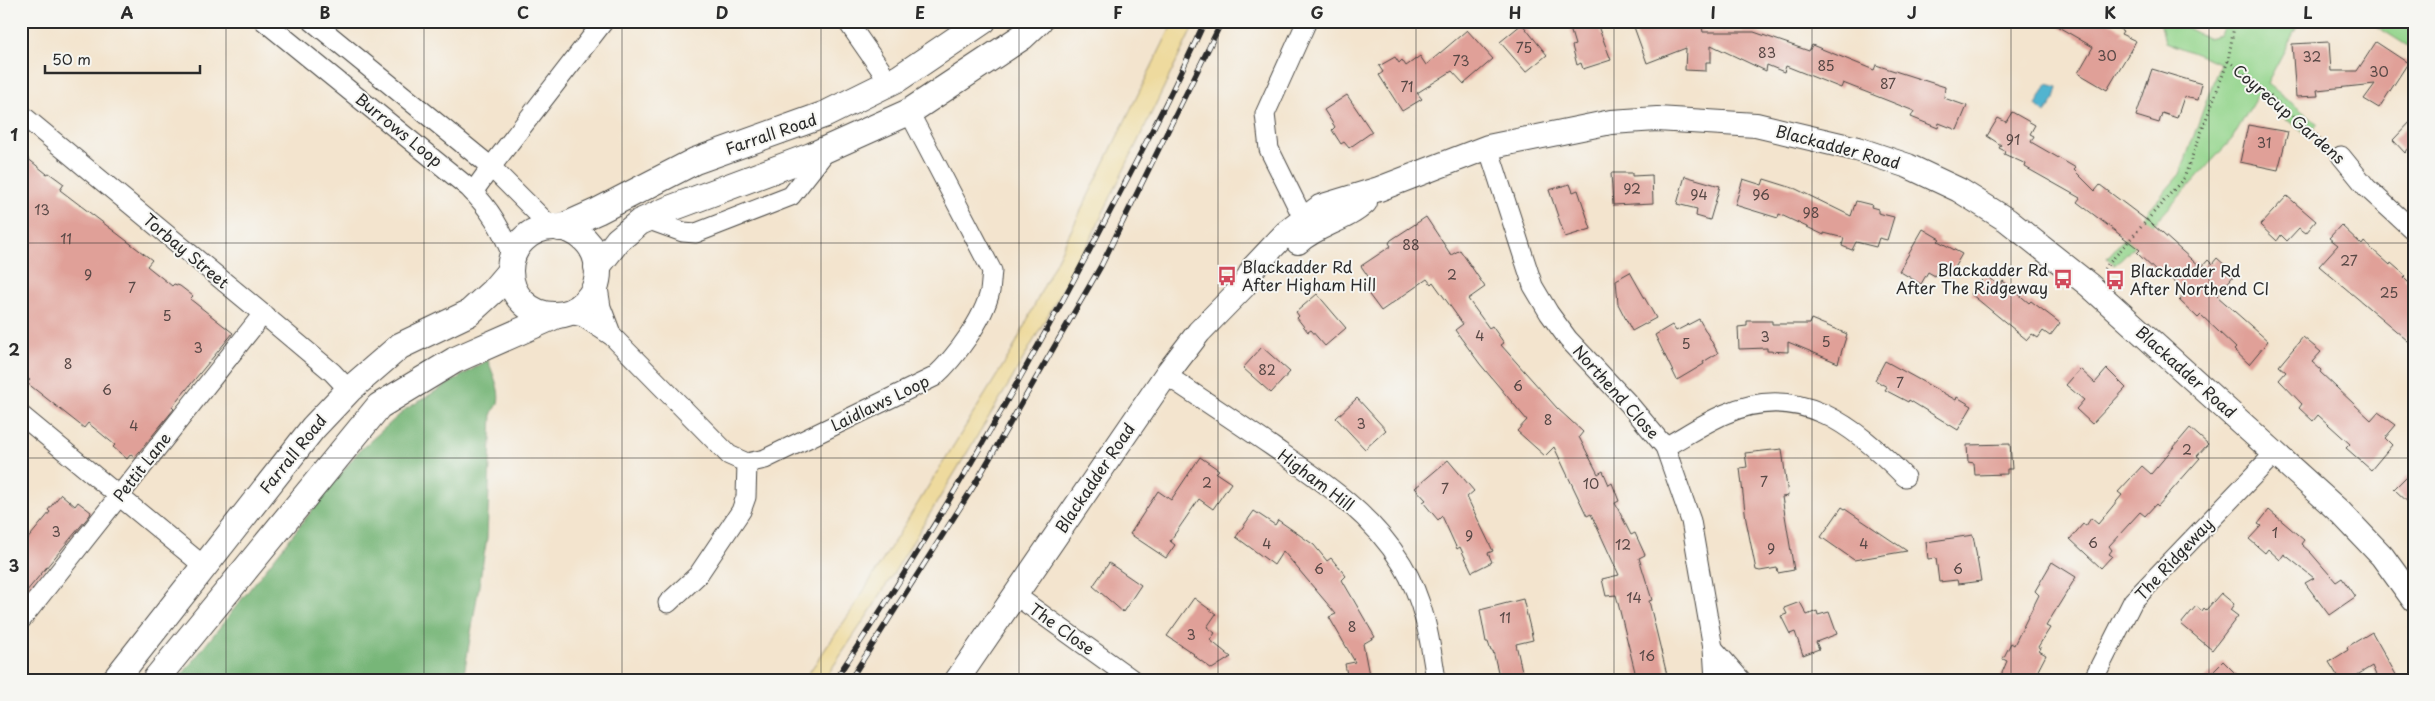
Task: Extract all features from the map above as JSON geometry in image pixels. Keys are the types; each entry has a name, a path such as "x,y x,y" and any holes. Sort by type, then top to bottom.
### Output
{"main road":[{"name":"Farrall Road","path":"597,274 618,240 647,219 830,148 909,112 1015,42 1039,21"},
{"name":"Farrall Road","path":"556,228 598,211 694,160 826,114 890,83 978,23"},
{"path":"155,680 379,406 455,360 561,314 582,304 591,294 597,274 594,253 586,241 574,232 556,228 531,233 519,243 511,264 512,286 519,299 530,308 543,314 561,314"},
{"name":"Farrall Road","path":"114,680 314,428 349,390 400,346 469,313 493,292 511,264"}],"street":[{"name":"Burrows Loop","path":"312,21 491,166 556,228"},
{"path":"474,192 491,166 603,21"},
{"path":"847,21 890,83"},
{"path":"1307,21 1265,114 1269,149 1307,226"},
{"name":"Burrows Loop","path":"275,24 360,99 474,192 490,210 503,231 511,264"},
{"path":"360,99 377,75"},
{"name":"Laidlaws Loop","path":"747,462 765,460 934,376 949,363 982,312 990,291 992,272 909,112"},
{"name":"Torbay Street","path":"21,114 332,372 349,390"},
{"name":"Blackadder Road","path":"957,680 1166,375 1199,332 1244,286 1264,278 1307,226 1361,206 1379,189 1488,147 1611,122 1657,119 1756,125 1857,148 1908,166 1959,190 2007,220 2054,256 2276,452 2348,520 2382,556 2414,600"},
{"name":"Northend Close","path":"1488,147 1533,286 1568,340 1629,404 1665,447 1691,521 1713,648 1716,680"},
{"name":"Coyrecup Gardens","path":"2341,156 2367,188 2414,232"},
{"path":"597,274 601,307 612,336"},
{"name":"Pettit Lane","path":"21,620 263,314"},
{"path":"561,314 583,317 612,336 729,455 747,462 746,497 741,511 698,576 668,603"},
{"name":"Higham Hill","path":"1166,375 1335,490 1362,514 1384,538 1402,564 1416,593 1427,624 1436,680"},
{"path":"1665,447 1725,414 1753,404 1782,401 1810,408 1838,420 1881,453 1905,477"},
{"path":"21,415 205,567"},
{"name":"The Ridgeway","path":"2101,677 2133,601 2276,452"},
{"name":"The Close","path":"1015,595 1133,680"},
{"path":"1713,648 1741,680"}],"path":[{"path":"2104,270 2184,178 2228,61 2235,21"},
{"name":"Coyrecup Gardens","path":"2228,61 2341,156"}],"green space":[{"path":"2160,21 2182,21 2185,27 2207,38 2220,35 2226,21 2300,21 2267,83 2318,124 2305,134 2257,96 2232,139 2122,259 2114,265 2107,258 2180,174 2220,63 2165,42"},
{"path":"2368,21 2414,21 2414,50"},
{"path":"488,360 499,394 496,407 492,412 487,538 463,680 178,680 359,451 406,409"}],"sand":[{"path":"1174,21 1196,21 1088,244 1012,379 873,607 824,680 804,680 850,613 1012,351"}],"water":[{"path":"2047,84 2058,87 2055,99 2045,113 2036,105"}],"building":[{"path":"1581,21 1596,21 1611,60 1583,69 1581,63 1577,65 1572,46 1575,45 1569,25"},
{"path":"1650,21 1663,21 1664,27 1702,27 1703,32 1754,32 1809,51 1812,45 1874,70 1876,65 1945,87 1944,98 1967,106 1957,130 1939,123 1938,128 1911,117 1914,111 1843,83 1841,88 1786,66 1784,72 1767,65 1766,71 1711,45 1711,62 1706,62 1706,71 1685,70 1686,48 1647,63 1634,27"},
{"path":"2048,21 2106,21 2123,31 2121,34 2136,41 2107,90 2078,73 2093,47"},
{"path":"1522,24 1547,55 1526,72 1500,42"},
{"path":"1467,30 1493,59 1464,84 1452,71 1417,93 1422,99 1402,111 1379,75 1383,72 1379,66 1395,57 1399,63 1402,60 1406,66 1420,56 1426,65"},
{"path":"2329,42 2331,71 2357,71 2376,42 2408,63 2379,108 2364,99 2375,84 2317,90 2318,96 2296,97 2292,44"},
{"path":"2152,69 2202,84 2198,100 2184,97 2177,118 2162,113 2159,123 2136,116"},
{"path":"1347,95 1372,132 1349,148 1344,142 1341,144 1332,130 1335,127 1324,110"},
{"path":"2012,112 2035,125 2030,134 2034,136 2031,142 2076,168 2074,170 2095,191 2100,185 2153,225 2201,268 2208,260 2212,264 2217,258 2235,274 2217,296 2268,341 2249,364 2234,350 2236,348 2201,315 2198,318 2179,300 2186,292 2162,271 2159,274 2137,253 2140,250 2077,202 2080,198 2025,167 2026,164 2004,154 2005,151 1999,148 2001,145 1987,136 1998,118 2006,122"},
{"path":"2414,118 2414,142 2405,153 2393,140"},
{"path":"2248,125 2288,132 2278,170 2240,162"},
{"path":"21,153 47,174 49,173 64,184 60,190 152,260 147,266 172,286 174,284 180,286 193,296 190,299 233,333 172,407 174,409 135,457 131,454 127,459 113,447 115,445 88,423 84,428 27,383 30,380 21,374"},
{"path":"1611,173 1632,173 1632,176 1652,175 1653,203 1613,205"},
{"path":"1685,176 1720,186 1710,220 1696,216 1697,209 1677,204"},
{"path":"1743,179 1762,185 1764,179 1796,189 1851,216 1856,201 1872,205 1871,207 1878,209 1878,213 1894,217 1887,240 1879,238 1876,247 1856,242 1852,250 1842,246 1844,238 1824,233 1824,235 1779,214 1778,218 1735,205"},
{"path":"1570,184 1573,192 1578,190 1591,229 1565,237 1549,190"},
{"path":"2287,196 2316,221 2306,233 2299,228 2287,241 2281,235 2277,241 2260,225"},
{"path":"1426,217 1451,255 1460,250 1485,287 1468,299 1489,328 1492,326 1504,343 1501,345 1557,408 1583,432 1579,437 1598,474 1603,471 1609,485 1612,483 1619,501 1615,503 1631,535 1635,533 1645,555 1639,558 1652,600 1649,601 1667,675 1664,676 1665,680 1637,680 1616,595 1606,596 1602,579 1619,575 1591,514 1587,516 1554,447 1545,456 1517,431 1527,420 1480,364 1455,330 1463,324 1433,282 1431,284 1427,279 1381,311 1364,288 1372,282 1361,266 1391,246 1389,243 1391,240"},
{"path":"2341,225 2362,245 2364,242 2390,265 2391,263 2406,276 2404,278 2414,288 2414,346 2319,266 2338,245 2329,238"},
{"path":"1923,229 1940,239 1938,241 1962,254 1952,271 1944,266 1942,269 1939,267 1935,276 1928,272 1921,284 1899,271"},
{"path":"1630,272 1656,318 1632,331 1618,304 1616,280"},
{"path":"1986,275 2000,286 2003,281 2029,303 2031,301 2060,323 2050,336 2043,331 2038,338 2032,334 2027,340 1971,294"},
{"path":"1317,294 1346,328 1325,346 1311,330 1308,332 1297,318 1299,316 1296,312"},
{"path":"1699,319 1718,353 1677,380 1655,335 1672,325 1676,331"},
{"path":"1811,319 1847,334 1838,363 1788,342 1788,352 1767,351 1767,348 1739,349 1738,327 1747,326 1747,321 1772,321 1772,324 1809,324"},
{"path":"2303,337 2321,352 2312,362 2321,370 2320,372 2371,420 2378,412 2396,425 2385,438 2392,445 2371,470 2346,448 2350,444 2318,415 2313,421 2299,408 2302,404 2279,380 2286,372 2279,366"},
{"path":"1262,347 1290,372 1271,393 1243,368"},
{"path":"1885,361 1956,400 1957,397 1972,406 1958,430 1909,400 1908,402 1885,390 1887,387 1875,380"},
{"path":"2080,369 2095,383 2107,369 2126,388 2092,424 2076,409 2084,400 2066,385"},
{"path":"1357,398 1386,430 1365,449 1336,418"},
{"path":"2190,428 2208,444 2197,456 2200,458 2158,506 2156,504 2145,516 2140,512 2109,546 2112,550 2109,554 2112,556 2101,568 2070,539 2083,524 2086,526 2091,518 2098,524 2122,495 2118,492 2142,466 2151,474"},
{"path":"2010,444 2012,469 2007,469 2007,474 1975,475 1974,463 1968,462 1967,445"},
{"path":"1782,449 1788,496 1782,497 1794,570 1778,573 1777,568 1756,570 1746,520 1740,468 1747,467 1745,453"},
{"path":"1200,457 1219,470 1216,473 1231,483 1213,509 1199,499 1170,541 1175,545 1166,558 1130,534 1158,491 1171,500"},
{"path":"1448,460 1474,491 1467,497 1493,551 1488,553 1492,562 1472,572 1460,547 1457,549 1442,516 1438,520 1423,502 1426,500 1415,488"},
{"path":"2414,469 2414,508 2394,489"},
{"path":"61,494 75,506 78,502 91,512 90,515 21,598 21,547 50,512 48,510"},
{"path":"1842,507 1907,551 1854,560 1821,537"},
{"path":"2269,510 2304,540 2301,544 2336,582 2342,578 2355,597 2329,615 2305,583 2314,578 2284,554 2280,560 2268,549 2265,553 2249,539 2261,526 2258,524"},
{"path":"1254,511 1275,525 1278,520 1314,545 1327,561 1331,558 1346,576 1342,580 1375,637 1363,644 1370,680 1348,680 1345,664 1355,662 1329,617 1336,614 1283,551 1274,565 1236,537"},
{"path":"1973,535 1981,581 1958,584 1957,580 1939,582 1936,558 1928,559 1926,542"},
{"path":"2052,562 2076,577 2046,626 2050,628 2038,647 2041,648 2039,651 2046,655 2033,680 1999,680 2007,661 2003,659 2011,643 2014,645 2039,595 2035,591"},
{"path":"1109,563 1141,585 1123,612 1093,586"},
{"path":"2221,593 2234,604 2230,610 2238,616 2212,650 2181,624 2196,606 2202,611 2204,608 2206,610"},
{"path":"1194,598 1216,614 1207,627 1215,633 1210,640 1231,657 1212,669 1167,636"},
{"path":"1523,599 1533,640 1516,644 1524,680 1500,680 1493,651 1491,651 1488,642 1486,642 1480,610"},
{"path":"1800,602 1807,615 1817,611 1818,615 1829,612 1837,634 1816,642 1819,649 1803,655 1795,632 1790,634 1781,616 1787,614 1784,608"},
{"path":"2372,632 2399,680 2378,680 2372,666 2349,680 2340,680 2329,662 2348,650 2347,647"},
{"path":"2223,661 2242,680 2204,680"}],"railway":[{"path":"835,680 931,530 1021,376 1127,179 1205,21"},
{"path":"850,680 972,489 1101,266 1222,21"}],"place":[{"name":"Blackadder Rd After Higham Hill","path":"1227,276"},
{"name":"Blackadder Rd After The Ridgeway","path":"2063,279"},
{"name":"Blackadder Rd After Northend Cl","path":"2115,280"}]}
